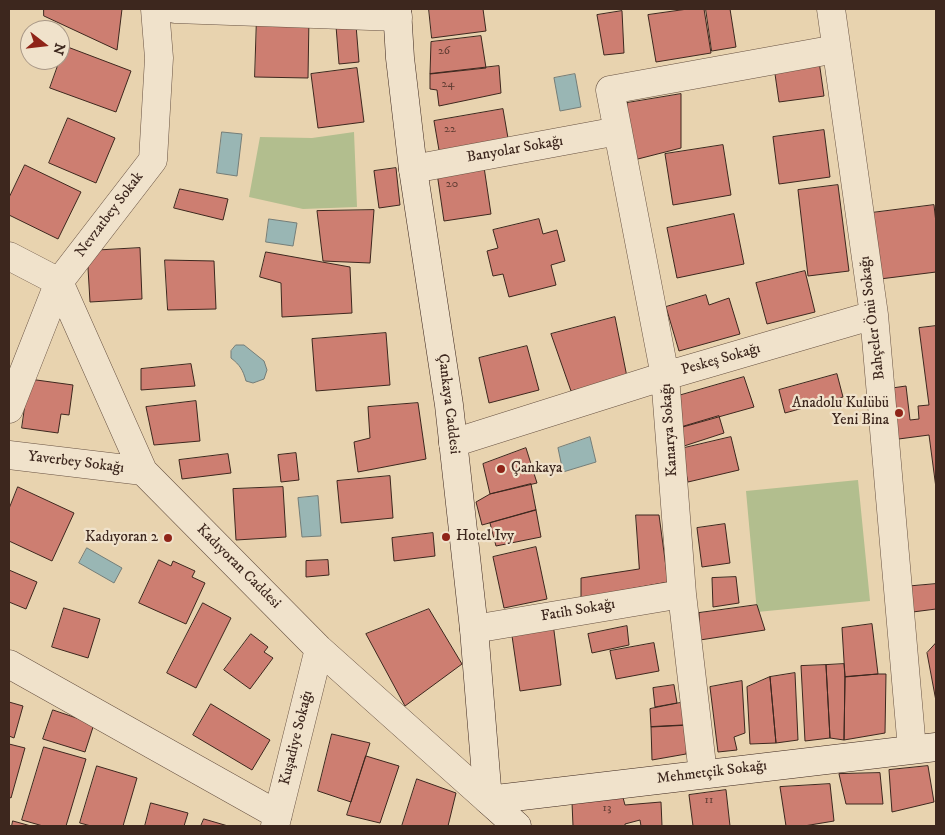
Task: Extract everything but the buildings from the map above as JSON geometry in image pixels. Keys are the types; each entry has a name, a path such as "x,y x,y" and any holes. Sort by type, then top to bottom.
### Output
{"street":[{"name":"Nevzatbey Sokak","path":"9,409 59,282 153,160 159,58 155,9"},
{"path":"176,9 398,13"},
{"name":"Bahçeler Önü Sokağı","path":"830,9 874,315 924,748"},
{"name":"Çankaya Caddesi","path":"398,13 400,58 413,168 449,405 474,629 488,800"},
{"name":"Kanarya Sokağı","path":"704,774 682,594 665,376 610,90 836,49"},
{"name":"Banyolar Sokağı","path":"413,168 618,131"},
{"path":"9,256 59,282"},
{"name":"Kadıyoran Caddesi","path":"59,282 143,470 319,649 517,826"},
{"name":"Peskeş Sokağı","path":"453,443 665,376 874,315"},
{"name":"Yaverbey Sokağı","path":"9,455 143,470"},
{"name":"Fatih Sokağı","path":"474,629 682,594"},
{"name":"Kuşadiye Sokağı","path":"277,821 319,649"},
{"path":"9,664 277,821"},
{"name":"Mehmetçik Sokağı","path":"488,800 924,748"}],"green space":[{"path":"354,132 357,207 303,209 249,197 260,137 312,138"},
{"path":"858,480 870,601 757,612 746,491"}],"water":[{"path":"575,74 581,107 560,111 554,78"},
{"path":"222,132 242,134 237,176 217,173"},
{"path":"269,219 297,223 293,246 266,242"},
{"path":"236,345 244,345 264,361 267,370 264,379 253,383 246,381 241,368 231,358 231,351"},
{"path":"590,437 596,462 563,472 558,448"},
{"path":"318,496 321,536 302,537 298,498"},
{"path":"87,548 122,568 114,583 79,563"}],"place":[{"name":"Anadolu Kulübü Yeni Bina","path":"899,413"},
{"name":"Çankaya","path":"501,469"},
{"name":"Hotel Ivy","path":"446,537"},
{"name":"Kadıyoran 2","path":"168,538"}]}
